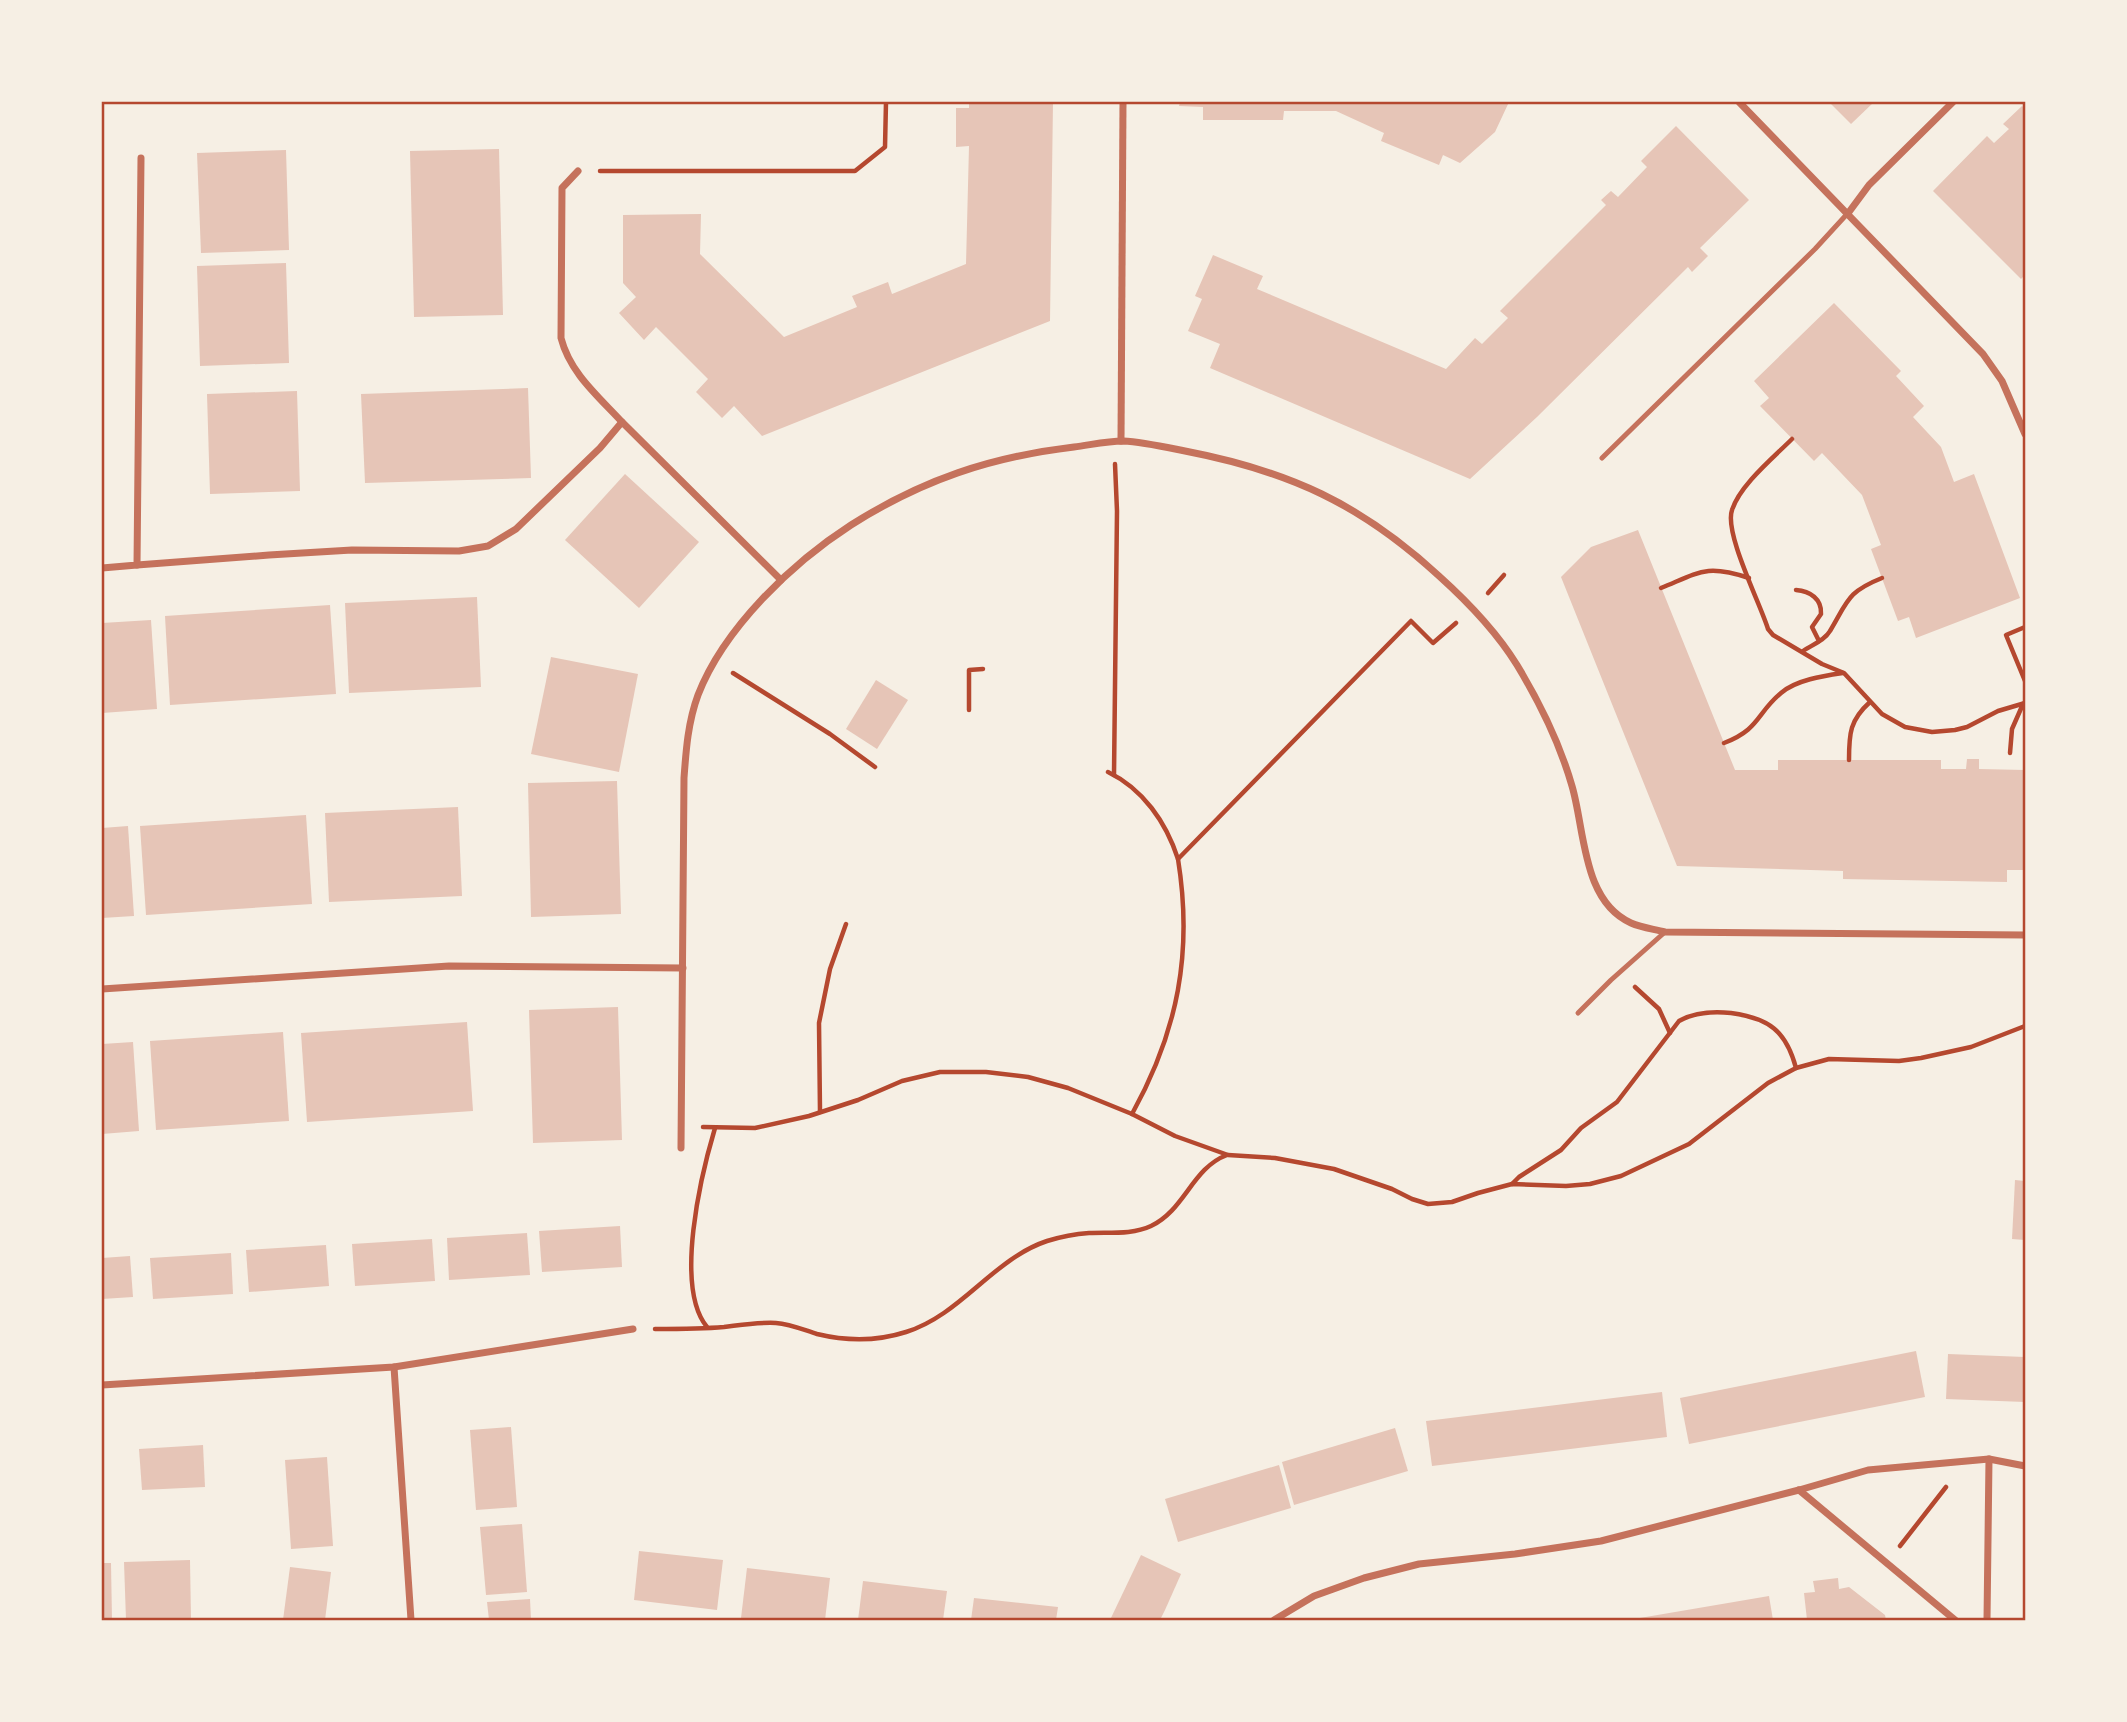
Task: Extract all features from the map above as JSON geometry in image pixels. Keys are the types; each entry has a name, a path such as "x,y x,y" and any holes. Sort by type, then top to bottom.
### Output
{"street":[{"path":"1118,441 1124,102"},
{"path":"1739,102 1849,212 1983,354 2002,381 2025,434"},
{"path":"1849,212 1869,185 1953,102"},
{"path":"137,565 141,158"},
{"path":"578,171 562,188 561,338 565,354 574,370 622,422 781,580"},
{"path":"102,568 311,552 459,551 488,546 516,529 600,448 622,422"},
{"path":"681,1147 684,778 687,744 698,696 715,662 742,624 781,580 839,533 927,484 989,462 1028,453 1118,441 1170,448 1253,466 1316,491 1375,523 1474,608 1517,664 1549,724 1572,786 1590,866 1603,897 1630,923 1665,932 2025,934"},
{"path":"102,989 449,966 683,968"},
{"path":"102,1385 394,1367 633,1329"},
{"path":"394,1367 411,1620"},
{"path":"1987,1620 1989,1459"},
{"path":"1274,1620 1314,1596 1364,1578 1419,1564 1515,1554 1601,1541 1868,1470 1989,1459 2025,1466"},
{"path":"1799,1490 1955,1620"}],"lane":[{"path":"1602,458 1815,249 1849,212"},
{"path":"1578,1013 1665,932"}],"path":[{"path":"578,171 855,172 885,147 886,102"},
{"path":"1792,439 1741,493 1731,512 1732,536 1769,629 1779,639 1822,664 1844,673 1890,720 1905,727 1932,732 1967,727 1998,711 2024,704"},
{"path":"1118,441 1111,773 1133,788 1162,821 1178,859 1185,941 1178,990 1158,1066 1132,1114"},
{"path":"1661,588 1703,571 1728,571 1749,578"},
{"path":"1803,651 1830,632 1857,589 1882,578"},
{"path":"1797,590 1807,591 1820,605 1821,614 1812,627 1819,641"},
{"path":"1178,859 1411,621 1433,643 1474,608"},
{"path":"2025,626 2006,635 2025,681"},
{"path":"715,662 830,734 875,768"},
{"path":"969,710 969,670 983,669"},
{"path":"1724,743 1742,736 1754,726 1783,691 1811,680 1844,673"},
{"path":"1849,760 1853,721 1870,702"},
{"path":"2010,753 2011,729 2024,704"},
{"path":"820,1112 820,1023 830,969 846,924"},
{"path":"1622,970 1628,980 1659,1009 1670,1033"},
{"path":"1512,1184 1561,1150 1581,1128 1617,1102 1679,1021 1689,1016 1708,1012 1750,1016 1764,1021 1778,1032 1791,1051 1796,1068"},
{"path":"732,1128 755,1128 820,1112 858,1100 902,1080 940,1072 986,1072 1028,1077 1054,1084 1132,1114 1175,1136 1228,1155 1275,1158 1334,1169 1428,1204 1452,1202 1512,1184 1566,1186 1590,1184 1621,1176 1689,1144 1768,1083 1796,1068 1829,1059 1899,1061 1921,1058 1971,1047 2025,1026"},
{"path":"708,1328 695,1301 691,1264 701,1181 715,1128"},
{"path":"662,1329 779,1323 829,1337 860,1340 906,1332 949,1310 1013,1257 1034,1246 1066,1236 1089,1233 1107,1235 1150,1227 1181,1203 1193,1183 1215,1160 1228,1155"},
{"path":"1886,1563 1966,1461"}],"building":[{"path":"969,102 1053,102 1050,321 762,436 734,406 722,418 696,392 708,379 656,327 644,340 619,313 636,297 623,283 623,215 701,214 700,254 784,337 857,307 852,296 888,282 892,294 966,264 969,146 956,147 956,108 969,108"},
{"path":"1180,102 1509,102 1495,132 1460,163 1443,155 1439,165 1381,141 1384,133 1336,111 1284,111 1283,120 1203,120 1203,107 1179,106"},
{"path":"1829,102 1874,102 1851,124"},
{"path":"2022,106 2025,109 2025,275 2021,279 1933,191 1987,136 1994,143 2009,129 2003,124"},
{"path":"1676,126 1749,200 1700,248 1708,256 1692,272 1688,267 1537,417 1470,479 1210,368 1220,344 1188,331 1202,299 1195,296 1213,255 1263,276 1257,289 1446,369 1475,338 1482,344 1508,318 1500,311 1606,205 1601,200 1611,191 1618,197 1647,167 1641,161"},
{"path":"499,149 503,315 414,317 410,151"},
{"path":"286,150 289,250 201,253 197,153"},
{"path":"286,263 289,363 200,366 197,266"},
{"path":"1834,303 1901,371 1896,376 1924,406 1913,417 1941,447 1954,482 1974,474 2020,598 1916,638 1909,617 1898,621 1871,549 1881,545 1862,495 1822,453 1814,461 1760,406 1769,398 1754,381"},
{"path":"528,388 531,478 365,483 361,394"},
{"path":"297,391 300,491 210,494 207,394"},
{"path":"625,474 699,542 639,608 565,540"},
{"path":"1638,530 1735,770 1778,770 1778,760 1941,760 1941,769 1966,769 1967,759 1979,759 1979,769 2025,770 2025,870 2007,870 2007,882 1843,879 1843,871 1677,866 1561,577 1591,547"},
{"path":"477,597 481,687 349,693 345,603"},
{"path":"330,605 336,694 170,705 165,616"},
{"path":"151,620 157,709 102,713 102,623"},
{"path":"551,657 638,674 619,772 531,754"},
{"path":"876,680 908,700 877,749 846,729"},
{"path":"617,781 621,914 531,917 528,783"},
{"path":"458,807 462,896 329,902 325,813"},
{"path":"306,815 312,904 146,915 140,826"},
{"path":"128,826 134,916 102,918 102,828"},
{"path":"618,1007 622,1140 533,1143 529,1010"},
{"path":"467,1022 473,1111 307,1122 301,1033"},
{"path":"283,1032 289,1121 156,1130 150,1041"},
{"path":"133,1042 139,1131 102,1134 102,1044"},
{"path":"2015,1180 2025,1181 2025,1240 2012,1239"},
{"path":"620,1226 622,1267 542,1272 539,1231"},
{"path":"527,1233 530,1275 449,1280 447,1238"},
{"path":"432,1239 435,1281 355,1286 352,1244"},
{"path":"326,1245 329,1286 249,1292 246,1250"},
{"path":"231,1253 233,1294 153,1299 150,1258"},
{"path":"130,1256 133,1297 102,1299 102,1258"},
{"path":"1916,1351 1925,1397 1689,1444 1680,1398"},
{"path":"1948,1354 2025,1357 2025,1402 1946,1399"},
{"path":"1662,1392 1667,1437 1432,1466 1426,1421"},
{"path":"511,1427 517,1507 476,1510 470,1430"},
{"path":"1395,1428 1408,1471 1294,1505 1282,1462"},
{"path":"203,1445 205,1487 142,1490 139,1449"},
{"path":"327,1457 333,1546 291,1549 285,1460"},
{"path":"1279,1465 1291,1508 1178,1542 1165,1499"},
{"path":"522,1524 527,1592 486,1595 480,1527"},
{"path":"639,1551 723,1560 717,1610 634,1600"},
{"path":"1141,1555 1181,1574 1165,1610 1160,1620 1110,1620"},
{"path":"190,1560 191,1620 126,1620 124,1562"},
{"path":"102,1563 111,1563 112,1620 102,1620"},
{"path":"290,1567 331,1572 325,1620 283,1620"},
{"path":"747,1568 830,1578 825,1620 741,1618"},
{"path":"1838,1578 1839,1589 1849,1587 1885,1615 1886,1620 1807,1620 1804,1593 1815,1592 1813,1581"},
{"path":"863,1581 947,1591 943,1620 858,1620"},
{"path":"1769,1596 1773,1620 1634,1620 1634,1619"},
{"path":"974,1598 1058,1607 1056,1620 971,1620"},
{"path":"530,1599 531,1620 489,1620 487,1602"}]}
